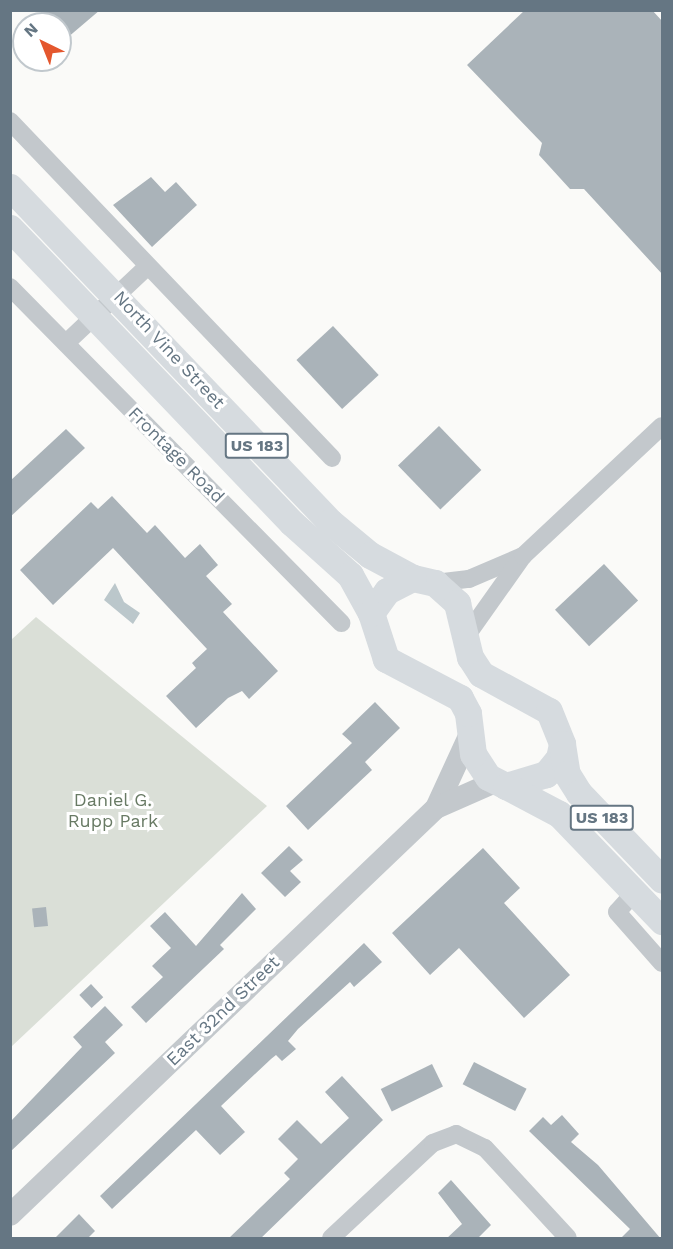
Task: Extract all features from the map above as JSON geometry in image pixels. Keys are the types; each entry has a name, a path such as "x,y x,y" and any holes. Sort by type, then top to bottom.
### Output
{"main road":[{"name":"North Vine Street","path":"10,187 118,294 330,522 370,555 424,580 458,603 467,635 470,657 481,674 543,705 562,744"},
{"name":"North Vine Street","path":"10,228 96,315 292,523 350,575 371,613 386,659 454,691 467,707 477,764 501,784"},
{"path":"371,613 387,591 424,580"},
{"path":"501,784 546,774 559,758 562,744"},
{"name":"US 183","path":"562,744 567,774 579,793 663,880"},
{"name":"US 183","path":"501,784 559,814 663,921"}],"street":[{"path":"10,121 147,267 332,458"},
{"path":"66,343 147,267"},
{"name":"Frontage Road","path":"10,287 341,623"},
{"path":"467,635 522,556 663,426"},
{"path":"424,580 469,579 522,556"},
{"name":"East 32nd Street","path":"10,1215 436,808 470,734"},
{"name":"East 32nd Street","path":"436,808 501,784"},
{"path":"636,891 617,912 663,963"},
{"path":"331,1239 433,1143 456,1134 485,1148 568,1239"}],"green space":[{"name":"Daniel G. Rupp Park","path":"36,617 267,806 11,1047 11,640"}],"shaded area":[{"path":"115,583 124,602 140,613 133,624 104,600"}],"building":[{"path":"44,10 100,10 72,34 72,12 42,12"},
{"path":"525,10 652,10 663,22 663,275 584,189 570,189 539,155 542,143 467,65"},
{"path":"151,177 165,192 176,182 197,205 152,247 113,205"},
{"path":"333,326 379,375 342,409 296,360"},
{"path":"439,426 481,470 440,509 398,466"},
{"path":"66,429 85,448 10,517 10,481"},
{"path":"112,496 147,533 155,525 185,558 200,544 218,565 206,576 232,604 223,612 278,671 249,699 242,691 228,698 196,728 166,696 196,668 192,663 207,649 113,548 53,605 20,570 91,502 98,509"},
{"path":"604,564 638,601 589,646 555,610"},
{"path":"375,702 400,728 365,762 372,770 308,830 286,806 352,743 342,734"},
{"path":"289,846 303,860 290,871 301,882 285,897 261,873"},
{"path":"483,848 520,888 504,903 570,975 524,1018 459,948 430,975 392,933"},
{"path":"242,893 256,909 220,945 224,949 146,1023 131,1007 163,977 152,966 171,948 150,926 165,912 196,946"},
{"path":"46,907 48,926 34,927 32,908"},
{"path":"364,943 382,962 354,987 350,982 298,1029 288,1041 296,1049 282,1061 276,1055 221,1106 245,1132 220,1155 196,1130 112,1209 100,1196"},
{"path":"91,984 103,997 92,1008 79,995"},
{"path":"105,1006 123,1025 105,1042 115,1053 10,1152 10,1122 82,1047 73,1037"},
{"path":"474,1062 527,1089 515,1111 463,1084"},
{"path":"432,1064 443,1086 392,1111 381,1089"},
{"path":"342,1076 383,1120 260,1239 228,1239 290,1179 284,1173 298,1159 278,1139 297,1120 321,1144 349,1118 325,1092"},
{"path":"562,1115 579,1134 571,1142 598,1165 661,1239 620,1239 630,1229 529,1131 543,1117 551,1125"},
{"path":"451,1180 491,1225 477,1239 446,1239 462,1224 438,1193"},
{"path":"79,1214 95,1231 87,1239 54,1239"}]}
